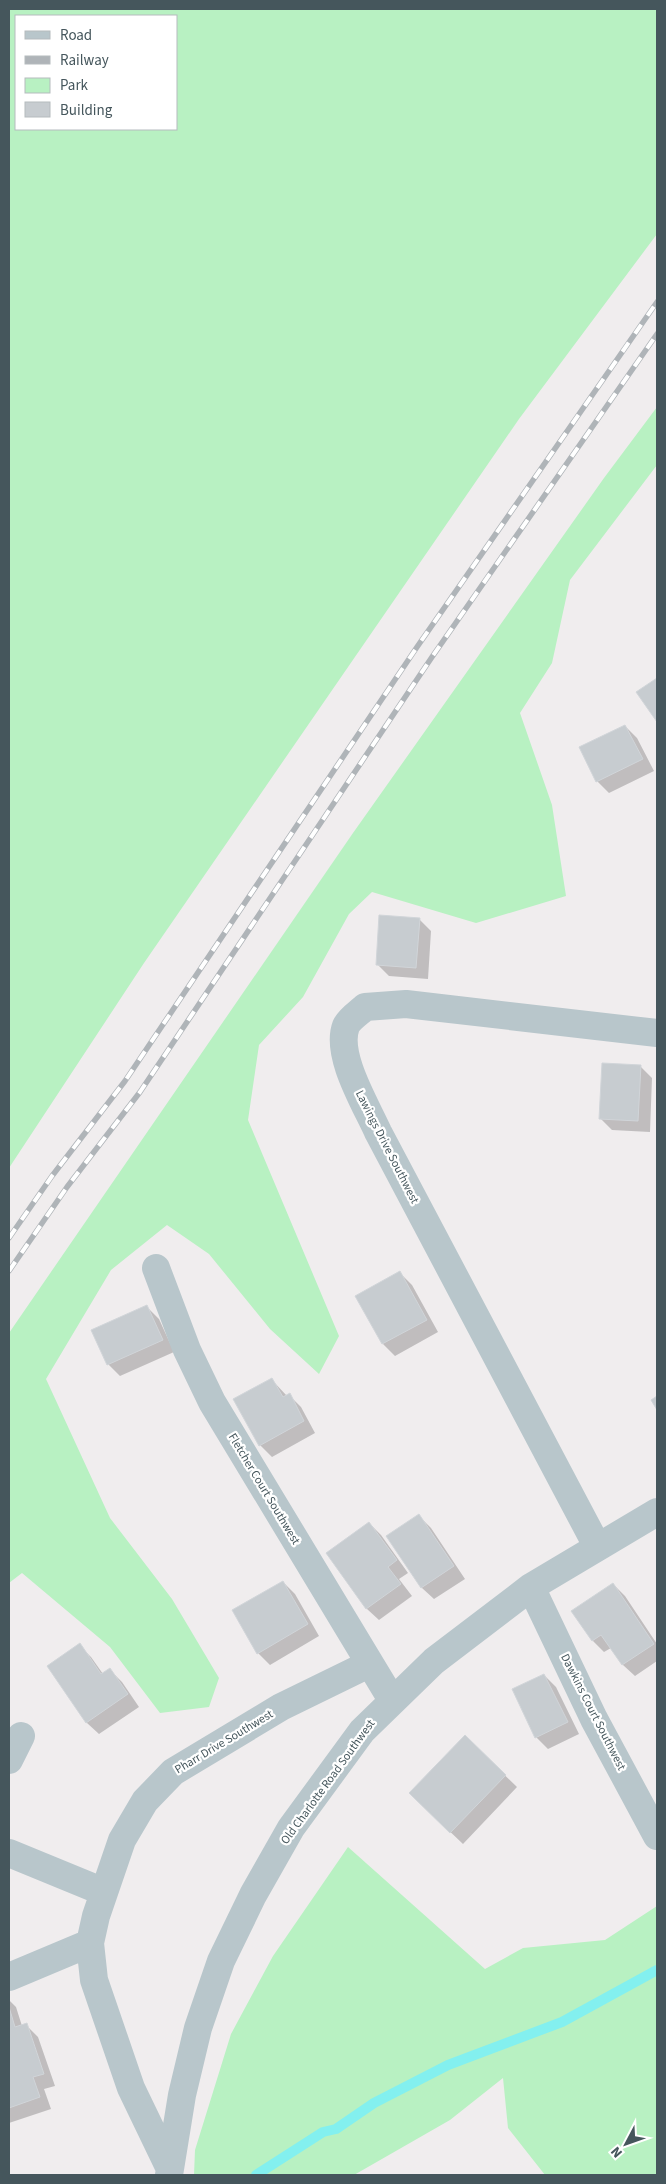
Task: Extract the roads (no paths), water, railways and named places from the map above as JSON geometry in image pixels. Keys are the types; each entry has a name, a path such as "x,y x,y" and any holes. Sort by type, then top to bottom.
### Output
{"street":[{"name":"Lawings Drive Southwest","path":"598,1546 378,1132 352,1076 344,1047 346,1025 365,1007 406,1004 657,1033"},
{"name":"Fletcher Court Southwest","path":"156,1268 187,1350 212,1402 392,1700"},
{"name":"Old Charlotte Road Southwest","path":"169,2172 182,2095 198,2028 221,1961 249,1903 291,1828 362,1732 392,1700 434,1661 531,1587 657,1512"},
{"name":"Dawkins Court Southwest","path":"531,1587 594,1719 657,1836"},
{"name":"Pharr Drive Southwest","path":"169,2172 131,2088 94,1980 90,1943 104,1892 122,1840 145,1801 174,1772 281,1707 369,1664"},
{"path":"9,1760 21,1736"},
{"path":"9,1853 104,1892"},
{"path":"9,1977 90,1943"}],"waterway":[{"path":"256,2175 323,2132 336,2129 374,2103 448,2065 562,2022 657,1970"}],"railway":[{"path":"9,1238 52,1176 125,1081 417,647 657,302"},
{"path":"9,1271 67,1187 140,1092 432,657 657,334"}]}
